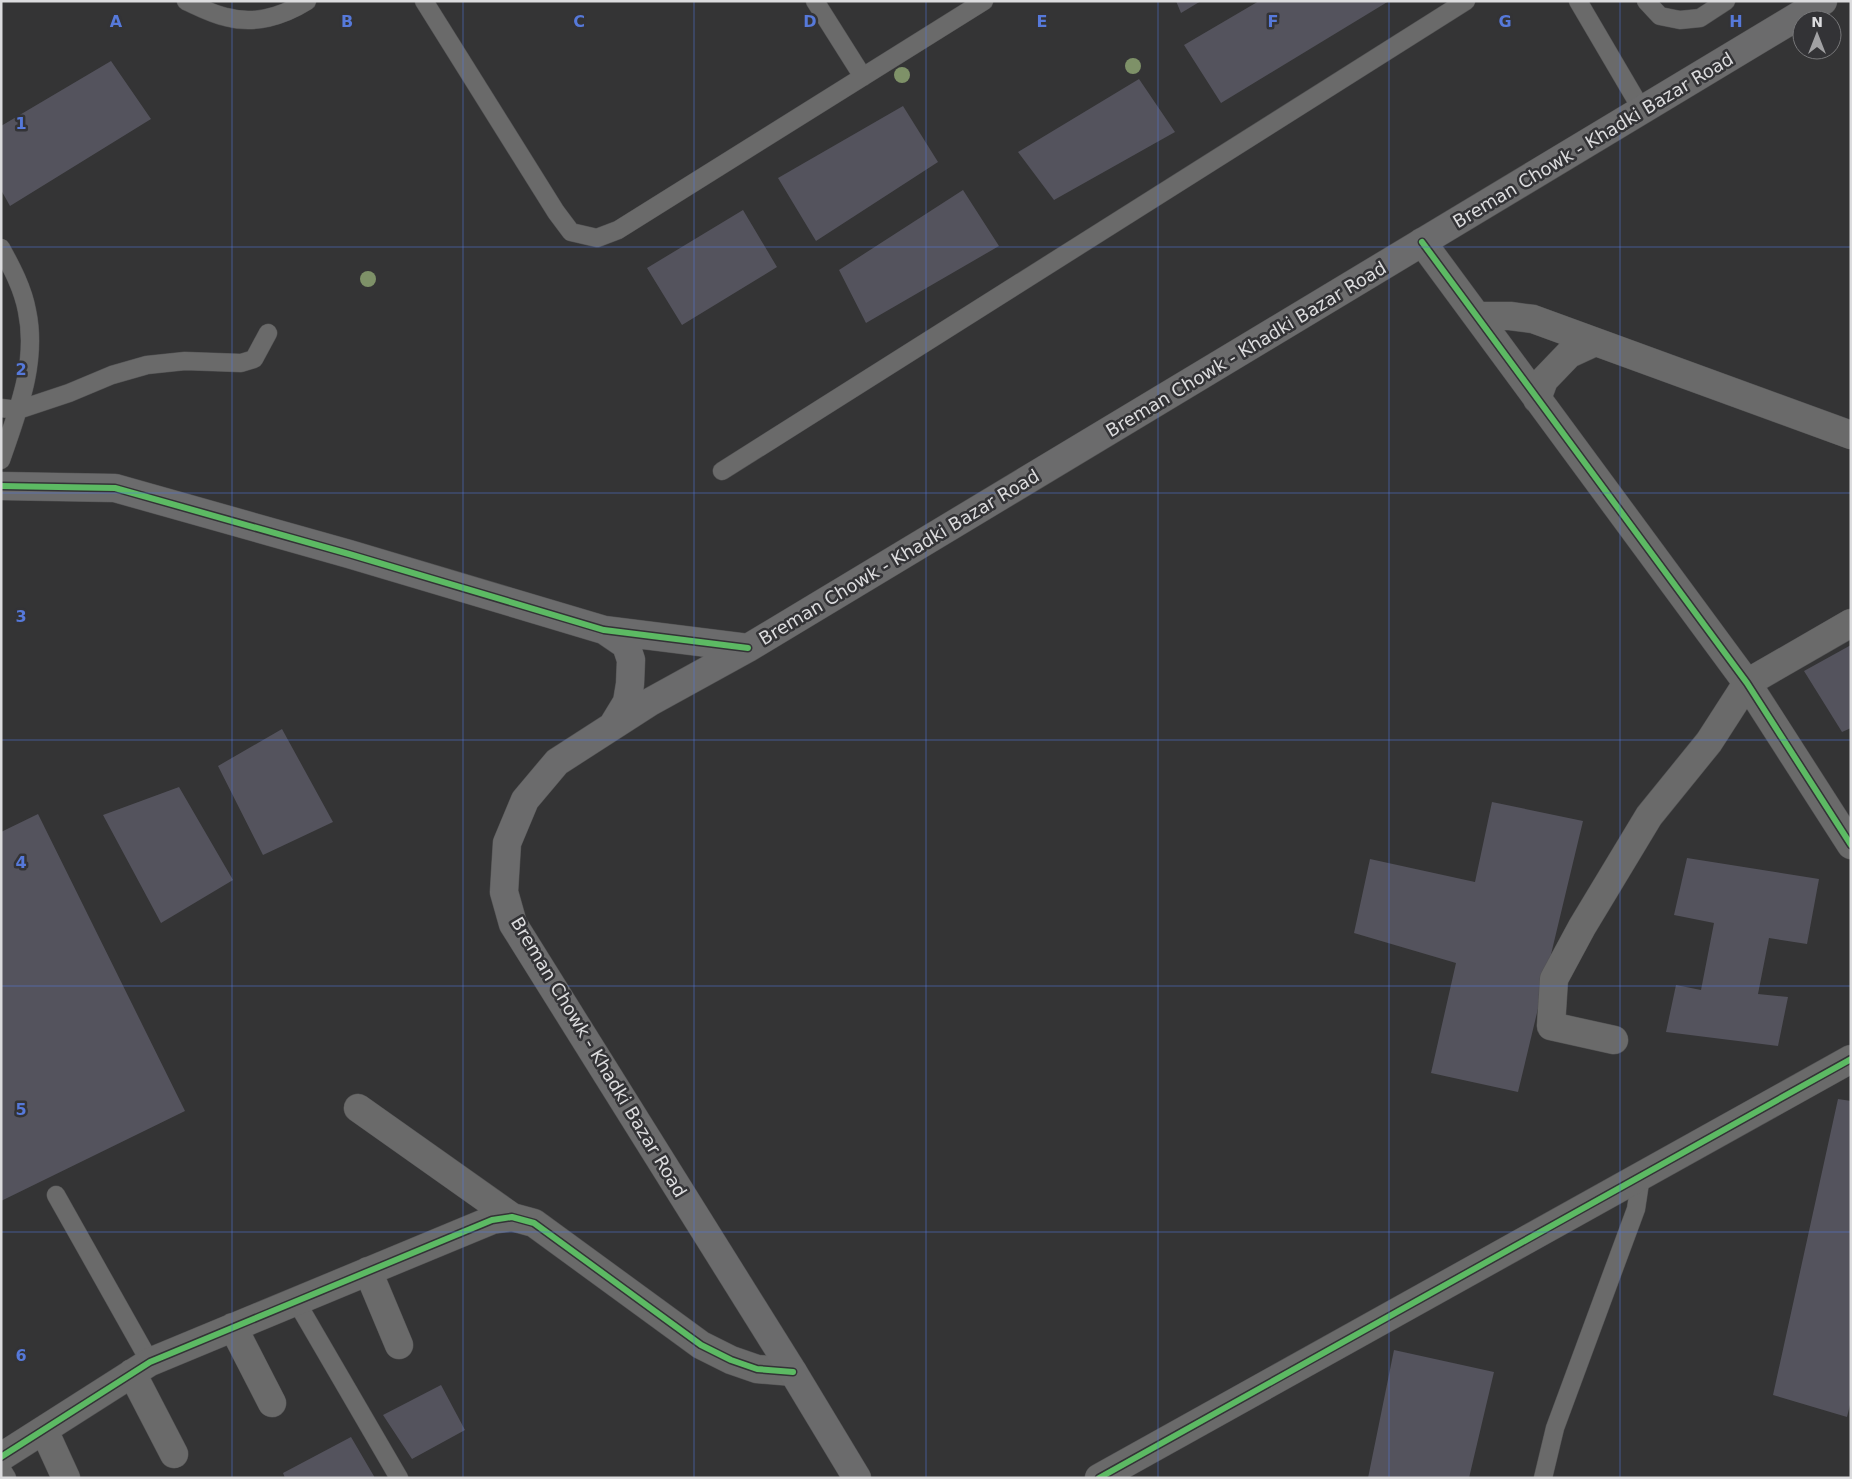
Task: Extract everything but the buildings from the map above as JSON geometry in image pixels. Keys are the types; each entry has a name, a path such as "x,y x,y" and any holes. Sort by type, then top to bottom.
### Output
{"main road":[{"name":"Breman Chowk - Khadki Bazar Road","path":"857,1478 514,924 504,892 507,843 525,800 557,762 650,702 748,648 1823,1"},
{"path":"1,486 115,488 349,554 604,630 748,648"},
{"path":"604,630 626,644 631,660 627,702 612,726"}],"street":[{"path":"1422,242 1747,683 1851,845"},
{"path":"1478,316 1533,318 1851,435"},
{"path":"1537,399 1544,380 1569,354 1595,342"},
{"path":"1614,1040 1551,1026 1554,979 1582,927 1649,816 1709,742 1747,683 1851,623"},
{"path":"1099,1478 1851,1059"},
{"path":"358,1108 512,1217 534,1223 701,1345 757,1370 793,1372"},
{"path":"1,1457 141,1368 233,1327 492,1220 512,1217"},
{"path":"368,1271 399,1345"},
{"path":"233,1327 272,1403"},
{"path":"141,1368 174,1454"},
{"path":"44,1430 66,1478"}],"lane":[{"path":"186,1 226,18 250,20 278,16 307,1"},
{"path":"424,1 556,212 571,232 597,238 618,230 984,1"},
{"path":"815,1 863,76"},
{"path":"722,470 1466,1"},
{"path":"1578,1 1642,110"},
{"path":"1646,1 1660,16 1680,20 1700,18 1726,1"},
{"path":"1,248 16,275 27,312 29,356 27,375 10,409 1,460"},
{"path":"10,409 69,393 112,375 147,364 185,361 241,364 254,359 268,333"},
{"path":"1543,1478 1555,1428 1636,1209 1641,1176"},
{"path":"56,1195 141,1368"},
{"path":"296,1301 400,1478"},
{"path":"1,1468 7,1478"}],"cycle path":[{"path":"1422,242 1747,683 1851,845"},
{"path":"1,486 115,488 349,554 604,630 748,648"},
{"path":"1099,1478 1851,1059"},
{"path":"1,1457 150,1362 492,1220 512,1217 534,1223 701,1345 731,1360 757,1369 793,1372"}]}
